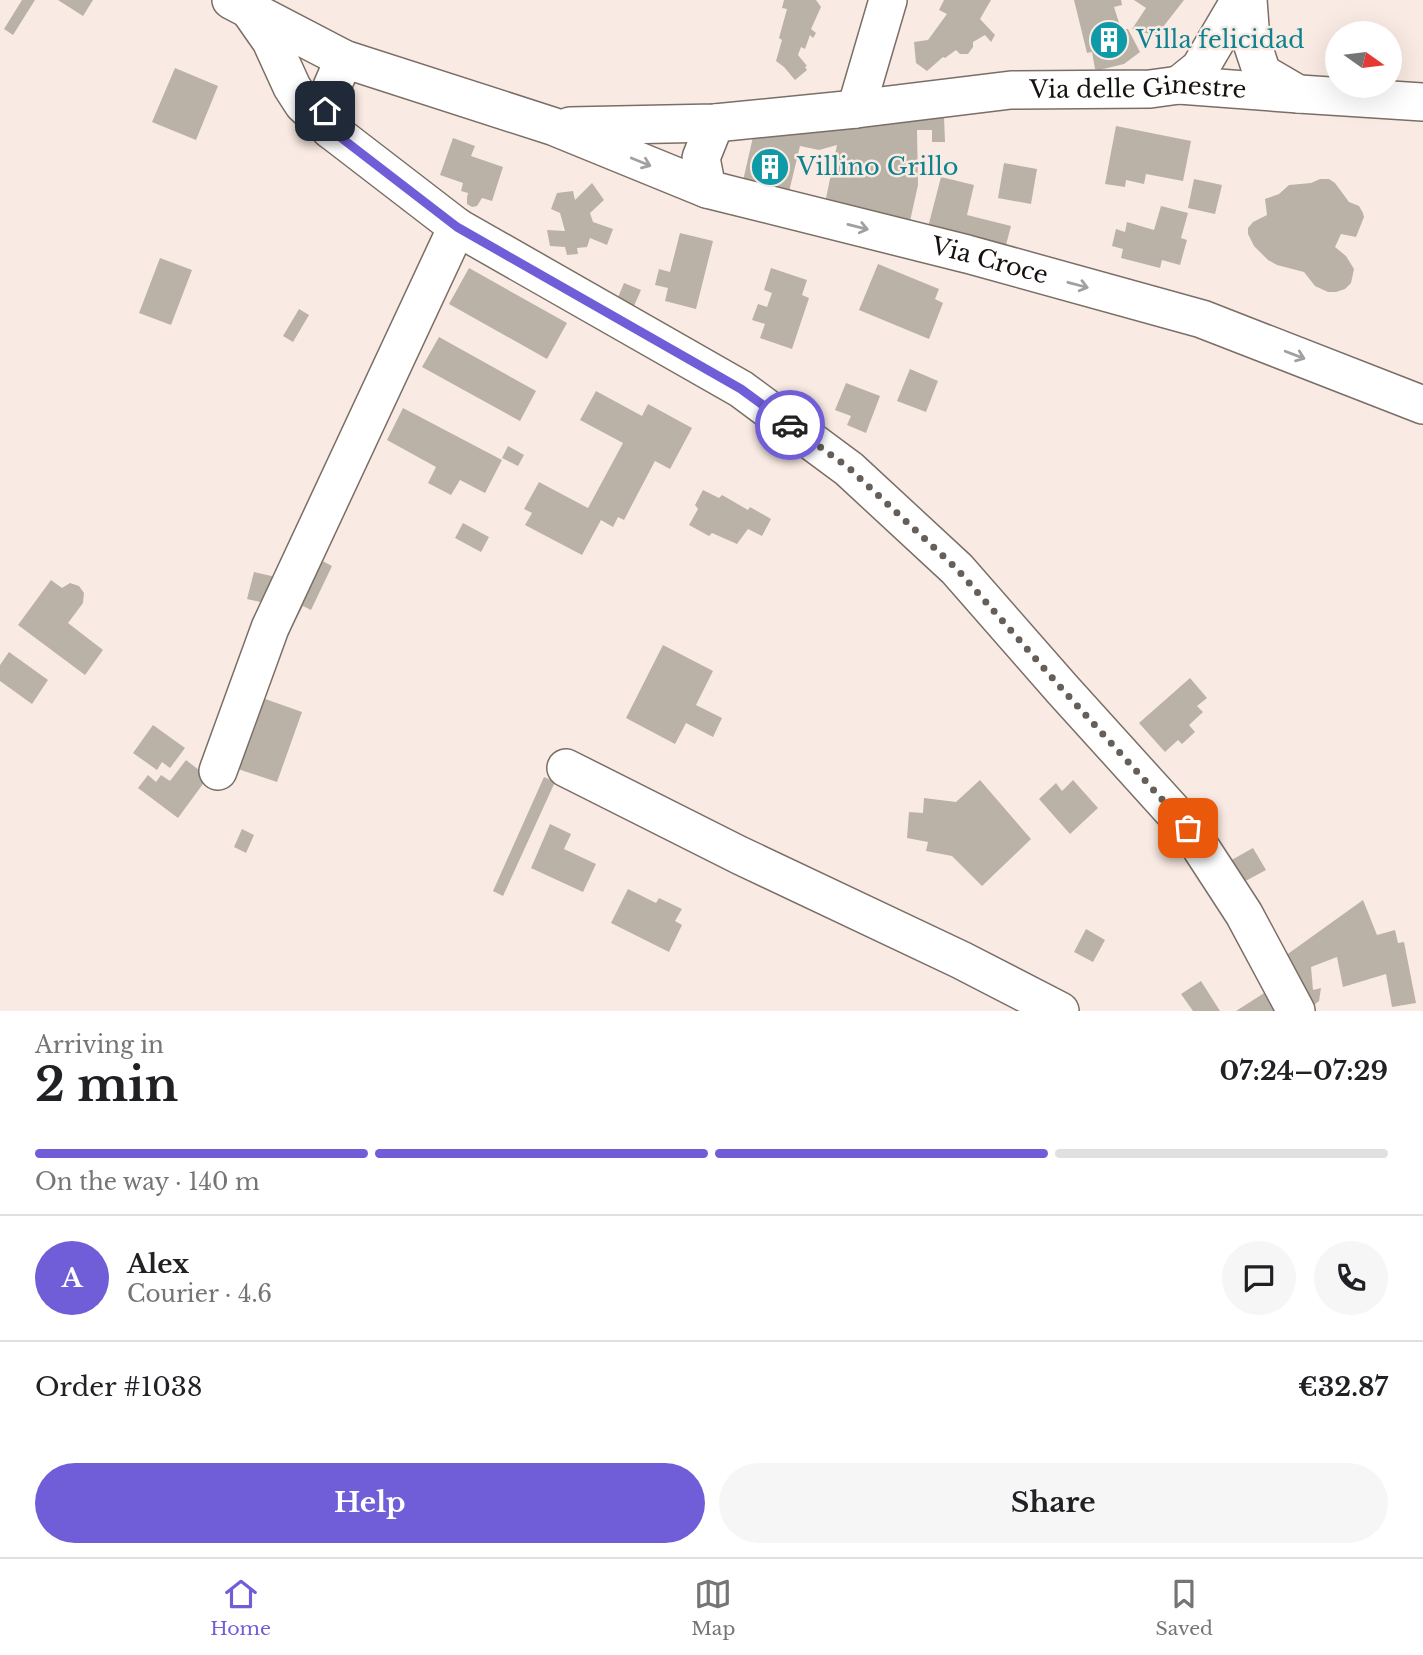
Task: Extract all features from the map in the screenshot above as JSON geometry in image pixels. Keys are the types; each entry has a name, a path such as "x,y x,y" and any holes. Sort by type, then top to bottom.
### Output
{"street":[{"path":"856,109 888,0"},
{"path":"1179,85 1200,68 1240,0"},
{"path":"1248,0 1251,40 1262,73 1299,94"},
{"path":"240,5 344,59 555,127"},
{"path":"240,5 271,41 292,87 303,104 331,130 457,227 741,389 849,468 957,569 1188,828 1244,914 1296,1011"},
{"path":"331,130 325,111 344,59"},
{"name":"Via delle Ginestre","path":"555,127 715,123 1011,90 1150,89 1179,85 1423,102"},
{"path":"707,189 701,158 715,123"},
{"name":"Via Croce","path":"555,127 707,189 967,254 1202,319 1423,405"},
{"path":"218,771 270,628 457,227"},
{"path":"566,768 1060,1011"}],"building":[{"path":"22,0 35,0 13,35 4,29"},
{"path":"58,0 93,0 83,16"},
{"path":"784,0 816,0 821,7 811,29 816,33 813,38 810,35 805,49 801,47 798,55 807,70 795,80 776,61 787,9 782,8"},
{"path":"944,0 991,0 980,19 995,35 991,42 985,35 973,42 968,54 960,54 956,50 927,71 916,63 914,42 928,40 947,14 939,10"},
{"name":"Villa felicidad","path":"1074,0 1121,0 1122,5 1114,7 1121,29 1128,29 1140,52 1124,64 1095,69 1092,52 1087,53"},
{"path":"1134,0 1184,0 1156,36 1132,29 1146,8"},
{"path":"175,68 218,86 196,140 152,122"},
{"path":"944,117 945,142 932,142 932,130 917,130 918,185 910,221 825,203 837,145 819,150 800,146 788,196 742,185 753,137"},
{"path":"1116,126 1191,141 1183,181 1146,174 1144,184 1126,180 1125,187 1105,184"},
{"path":"453,138 475,146 471,156 503,167 492,201 482,198 477,206 472,207 467,204 468,193 461,191 463,183 440,175"},
{"path":"1004,163 1037,169 1031,204 998,198"},
{"path":"941,177 974,185 967,215 1011,226 1006,245 928,227"},
{"path":"1194,179 1222,185 1215,214 1188,208"},
{"path":"1329,179 1335,183 1349,202 1359,206 1364,217 1356,237 1341,234 1335,247 1346,256 1354,269 1351,283 1336,292 1328,292 1315,286 1304,272 1268,260 1254,246 1248,234 1248,228 1253,222 1267,215 1265,199 1279,194 1289,185 1311,183"},
{"path":"592,183 604,200 590,213 593,222 613,229 607,245 590,238 587,247 577,248 578,254 567,255 565,247 550,246 547,230 565,231 560,213 551,209 557,193 573,191 575,200"},
{"path":"1161,206 1188,213 1181,238 1187,240 1180,265 1162,260 1160,268 1121,258 1123,249 1112,246 1116,229 1125,232 1127,222 1154,230"},
{"path":"680,233 713,241 696,309 665,301 668,288 655,285 659,269 670,272"},
{"path":"160,258 192,270 171,325 139,313"},
{"path":"878,264 939,289 935,299 943,303 929,339 859,310"},
{"path":"469,268 567,323 547,359 449,304"},
{"path":"771,268 807,280 802,295 809,298 792,349 760,338 765,324 752,320 758,304 767,307 772,293 764,290"},
{"path":"624,283 641,290 633,308 616,302"},
{"path":"299,309 309,315 293,342 283,336"},
{"path":"439,337 536,391 520,421 422,367"},
{"path":"910,369 938,381 926,412 897,401"},
{"path":"846,383 880,396 866,433 847,425 851,416 835,410"},
{"path":"596,391 642,416 648,404 692,428 670,469 655,461 624,520 618,517 613,527 601,520 582,555 525,525 532,513 524,509 539,482 588,508 623,443 580,420"},
{"path":"403,408 502,460 485,493 460,480 451,495 428,483 436,467 387,440"},
{"path":"508,446 524,455 518,466 502,458"},
{"path":"703,490 719,498 722,495 771,519 762,536 748,529 737,544 712,533 709,536 689,525 698,509 695,505"},
{"path":"463,523 489,537 481,552 455,538"},
{"path":"315,557 332,566 311,610 303,606 296,619 287,615"},
{"path":"254,572 280,578 273,605 247,599"},
{"path":"51,580 62,588 70,583 79,586 84,593 83,603 68,623 103,650 85,675 18,625"},
{"path":"663,645 713,671 696,705 722,718 713,737 686,723 675,744 626,718"},
{"path":"9,652 48,680 32,704 0,681 0,665"},
{"path":"1190,678 1207,698 1197,706 1203,712 1189,725 1195,732 1182,744 1178,740 1165,752 1139,723"},
{"path":"254,695 302,712 277,782 229,766"},
{"path":"153,725 185,748 170,768 162,762 157,770 133,753"},
{"path":"186,760 208,777 178,818 138,788 148,775 156,782 161,775 170,781"},
{"path":"544,777 555,782 503,896 493,891"},
{"path":"980,780 1031,839 982,886 952,856 926,851 928,842 907,838 909,812 923,813 924,798 956,802"},
{"path":"1073,780 1098,808 1070,834 1039,799 1056,783 1062,791"},
{"path":"550,824 571,834 564,849 596,864 583,892 531,868"},
{"path":"242,829 254,835 246,853 234,847"},
{"path":"1253,848 1266,870 1238,885 1226,863"},
{"path":"628,889 656,903 659,898 682,909 675,921 682,925 669,952 611,923"},
{"path":"1363,900 1377,935 1395,930 1398,943 1404,942 1416,1003 1392,1007 1386,974 1343,987 1337,957 1311,967 1313,990 1321,988 1319,1001 1308,1010 1278,961"},
{"path":"1086,929 1105,940 1093,962 1074,952"},
{"path":"1201,981 1220,1011 1193,1011 1181,994"},
{"path":"1272,988 1287,1011 1236,1011"}],"way so far":[{"path":"790,425 849,468 957,569 1188,828"}],"place":[{"name":"Villa felicidad","path":"1109,40"},
{"name":"Villino Grillo","path":"770,167"}],"route":[{"path":"325,111 331,130 457,227 741,389 790,425"}]}
